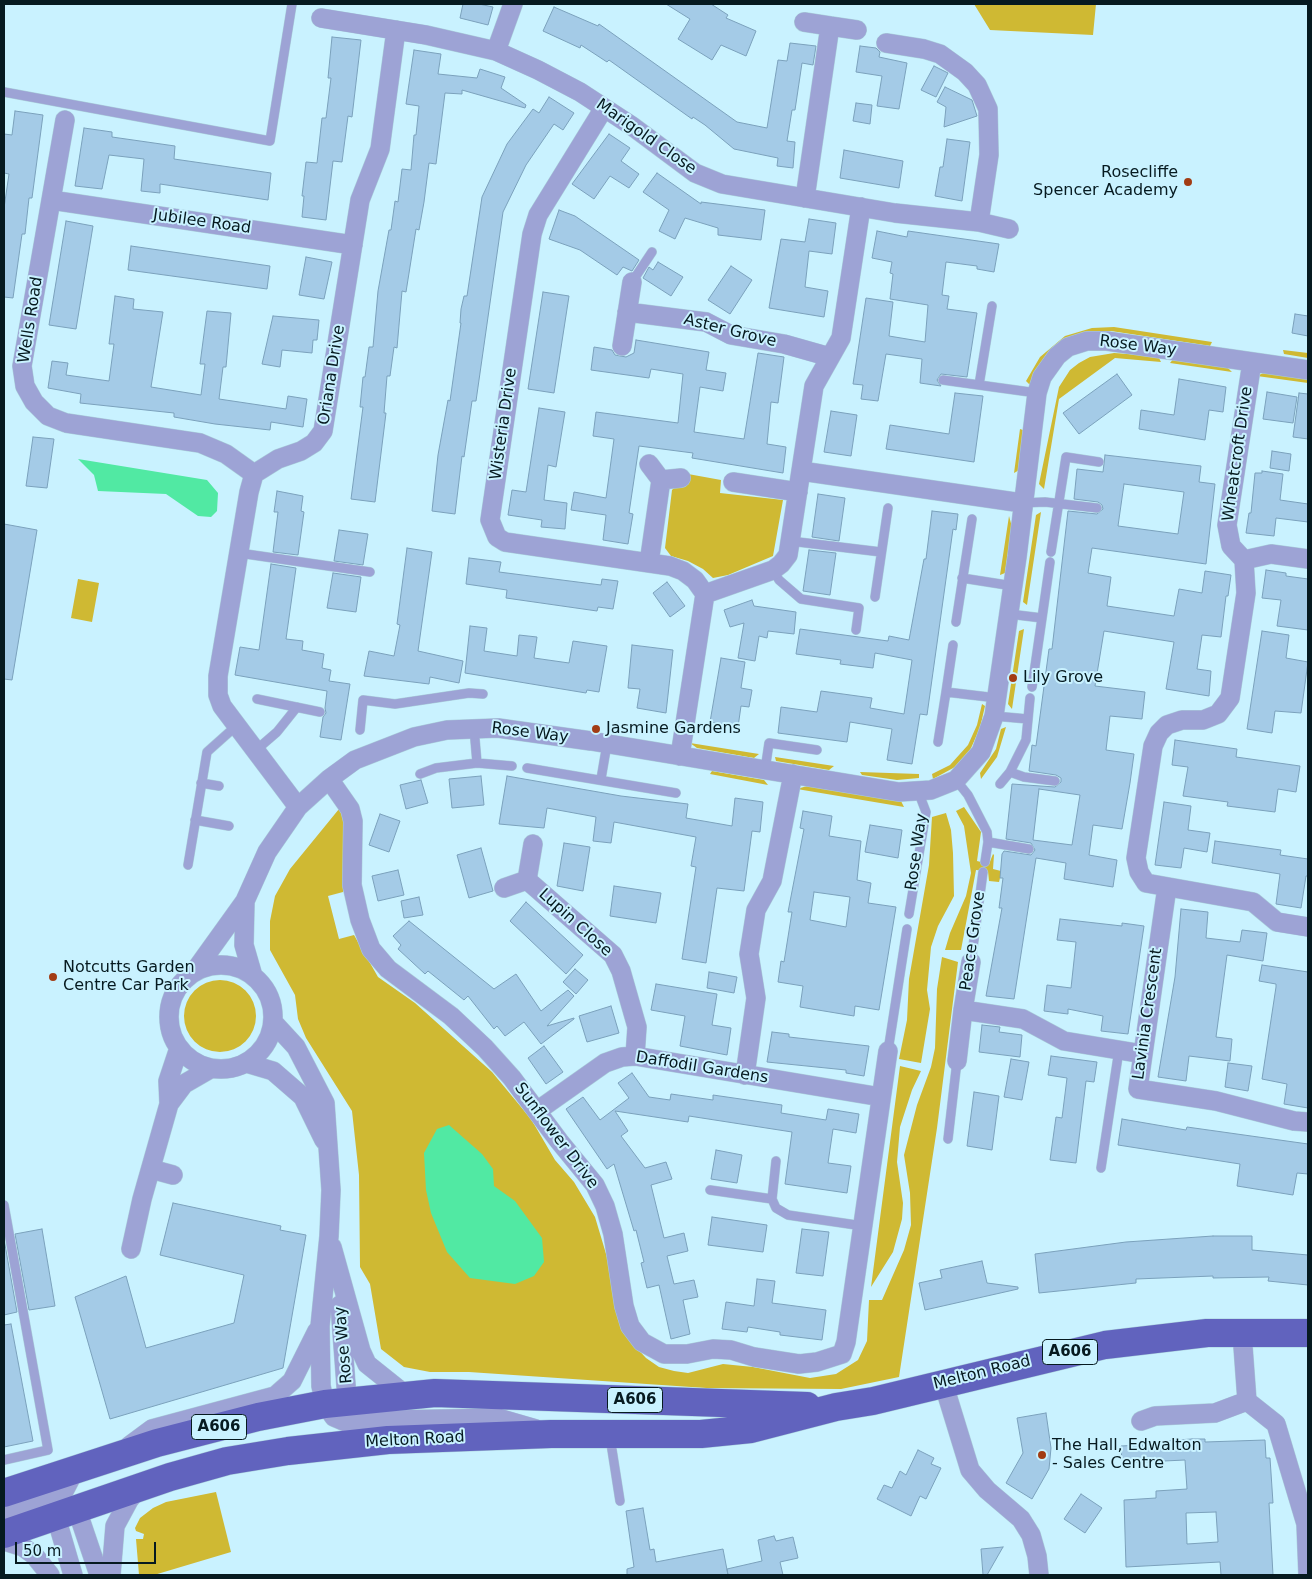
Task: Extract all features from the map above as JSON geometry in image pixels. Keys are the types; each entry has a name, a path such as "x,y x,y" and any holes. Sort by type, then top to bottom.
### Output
{"main road":[{"name":"Melton Road","path":"4,1493 157,1442 258,1416 341,1419 388,1440 551,1434 701,1434 751,1430 836,1406 873,1401 944,1382 1105,1344 1178,1336 1242,1333 1308,1333"},
{"name":"Melton Road","path":"4,1534 64,1509 227,1460 407,1396 435,1393 480,1394 836,1406"}],"street":[{"path":"496,51 513,4"},
{"name":"Marigold Close","path":"321,18 396,30 496,51 538,70 604,108 695,173 722,184 861,207 979,222 1009,229"},
{"path":"804,22 857,30"},
{"path":"805,198 830,26"},
{"name":"Oriana Drive","path":"254,474 278,459 301,451 314,443 323,431 360,200 380,149 396,30"},
{"path":"886,43 924,49 940,54 965,72 977,85 988,109 989,155 979,222"},
{"name":"Wisteria Drive","path":"604,108 538,215 532,234 490,520 497,538 505,542 649,563 683,571 695,580 705,594"},
{"name":"Wells Road","path":"65,120 22,366 25,386 34,402 48,416 66,423 200,442 226,454 254,474"},
{"name":"Jubilee Road","path":"51,200 353,245"},
{"path":"680,756 705,594 773,570 788,555 814,386 841,338 861,207"},
{"path":"622,346 632,282"},
{"name":"Aster Grove","path":"628,312 706,322 731,335 784,344 830,357"},
{"name":"Rose Way","path":"194,972 245,902 268,852 298,807 328,779 355,760 387,745 447,730 498,728 899,792 931,790 956,780 981,752 996,707 1037,393 1042,377 1057,356 1068,347 1087,341 1107,341 1308,370"},
{"name":"Wheatcroft Drive","path":"1244,560 1231,546 1227,525 1252,362"},
{"path":"649,464 661,480 649,563"},
{"path":"801,471 1022,503"},
{"path":"254,474 218,676 218,695 222,706 235,726 298,807"},
{"path":"661,480 680,478"},
{"path":"733,482 798,492"},
{"path":"1308,559 1271,554 1244,560 1246,593 1228,704 1218,714 1203,720 1182,720 1167,725 1159,733 1153,746 1136,858 1138,872 1146,883 1253,902 1277,922 1308,927"},
{"path":"745,1075 756,998 749,954 756,910 772,881 792,774"},
{"name":"Sunflower Drive","path":"328,779 343,798 351,815 352,886 360,920 371,949 388,968 465,1028 507,1072 559,1142 595,1185 605,1206 613,1234 624,1306 630,1326 642,1342 664,1354 687,1354 713,1349 731,1350 778,1362 799,1364 817,1362 842,1354 846,1342 888,1051"},
{"name":"Lupin Close","path":"527,880 533,844"},
{"name":"Lupin Close","path":"504,888 527,880"},
{"name":"Lupin Close","path":"527,880 613,955 622,971 637,1027 635,1056"},
{"name":"Lavinia Crescent","path":"1167,887 1138,1089 1216,1101 1294,1122 1308,1122"},
{"name":"Rose Way","path":"245,902 244,945 253,976"},
{"name":"Peace Grove","path":"957,1062 971,962"},
{"path":"211,965 229,965 253,976 264,988 271,1004 273,1022 268,1040 260,1052 246,1063 229,1069 210,1069 195,1062 179,1048 168,1023 170,1004 177,988 194,972 211,965"},
{"name":"Peace Grove","path":"963,1010 1023,1019 1064,1041 1143,1054"},
{"name":"Rose Way","path":"273,1022 296,1047 325,1103 330,1152 329,1236 320,1326 321,1386 341,1419"},
{"path":"131,1250 168,1104 168,1080 179,1048"},
{"name":"Daffodil Gardens","path":"537,1111 605,1063 622,1057 635,1056 881,1097"},
{"name":"Rose Way","path":"246,1063 273,1071 304,1097 330,1152"},
{"path":"168,1104 184,1084 210,1069"},
{"path":"151,1169 174,1175"},
{"name":"Rose Way","path":"329,1236 361,1351 367,1364 407,1396"},
{"name":"Rose Way","path":"338,1267 341,1419"},
{"name":"Rose Way","path":"114,1457 152,1429 275,1396 284,1390 301,1367 320,1326"},
{"path":"1242,1333 1247,1400 1276,1424 1306,1524 1308,1575"},
{"path":"944,1382 970,1470 987,1490 1021,1518 1031,1535 1037,1556 1039,1575"},
{"path":"1141,1421 1155,1416 1215,1412 1247,1400"},
{"path":"73,1575 64,1509 75,1470"},
{"path":"111,1575 115,1526 138,1488"},
{"path":"64,1509 99,1575"},
{"name":"Melton Road","path":"4,1513 64,1509"},
{"path":"4,1541 23,1547 34,1555 50,1575"}],"lane":[{"path":"4,92 270,141 292,4"},
{"path":"632,282 652,252"},
{"path":"979,384 992,306"},
{"path":"944,380 1037,393"},
{"path":"1051,552 1066,457 1099,462"},
{"path":"1022,503 1059,503 1097,508"},
{"path":"875,597 888,508"},
{"path":"956,622 972,519"},
{"path":"790,540 882,552"},
{"path":"239,553 370,572"},
{"path":"1032,687 1050,562"},
{"path":"773,570 780,580 801,599 859,608 856,630"},
{"path":"962,578 1013,586"},
{"path":"1009,614 1042,618"},
{"path":"938,742 952,645"},
{"path":"946,692 1028,719"},
{"path":"360,730 363,700 395,704 469,693 483,694"},
{"path":"1000,784 1010,772 1026,740 1030,698"},
{"path":"257,699 320,712"},
{"path":"255,751 277,732 297,707"},
{"path":"188,864 206,752 235,726"},
{"path":"474,728 478,763"},
{"path":"765,770 769,743 817,750"},
{"path":"600,779 607,744"},
{"path":"420,774 436,768 478,763 512,766"},
{"path":"527,768 676,793"},
{"path":"1010,772 1024,777 1055,781"},
{"path":"956,780 974,807 987,832 988,842 985,862"},
{"path":"201,783 219,786"},
{"name":"Rose Way","path":"909,914 926,812 918,791"},
{"path":"195,820 229,826"},
{"path":"988,842 1029,849"},
{"name":"Peace Grove","path":"971,962 983,872"},
{"name":"Sunflower Drive","path":"888,1051 907,929"},
{"path":"1101,1168 1119,1050"},
{"name":"Peace Grove","path":"948,1139 957,1062"},
{"path":"776,1161 772,1199 776,1208 788,1215 863,1226"},
{"path":"710,1190 772,1199"},
{"path":"4,1205 48,1450 4,1460"},
{"path":"610,1434 620,1501"}],"shaded area":[{"path":"974,4 1096,4 1093,35 990,30"},
{"path":"1114,327 1212,342 1210,346 1111,331 1087,334 1030,385 1026,381 1040,357 1065,336 1092,328"},
{"path":"1283,350 1308,353 1308,358 1284,354"},
{"path":"1114,353 1158,356 1161,362 1115,358 1059,399 1044,489 1039,484 1059,387 1070,370 1079,363 1090,357"},
{"path":"1174,358 1226,366 1232,372 1170,363"},
{"path":"1265,372 1308,378 1308,383 1257,376"},
{"path":"1020,429 1026,431 1021,469 1014,473"},
{"path":"78,459 207,480 218,493 217,511 211,517 198,516 166,494 98,491 94,475"},
{"path":"688,474 721,480 720,493 783,500 773,556 728,575 713,578 703,569 688,561 671,556 665,548 672,490"},
{"path":"1041,512 1027,605 1023,602 1036,515"},
{"path":"1009,516 1012,527 1005,573 1000,575"},
{"path":"78,579 99,583 92,622 71,618"},
{"path":"1024,629 1012,709 1008,704 1019,631"},
{"path":"982,704 985,706 980,728 967,757 955,767 933,779 932,774 950,765 968,745 977,725"},
{"path":"1006,727 997,757 981,779 980,773 996,749 1001,729"},
{"path":"690,743 759,754 754,758 697,748"},
{"path":"775,757 834,766 829,770 776,761"},
{"path":"712,771 764,780 768,785 710,774"},
{"path":"860,772 919,774 919,778 897,780 862,775"},
{"path":"807,786 901,801 904,807 797,789"},
{"path":"964,807 981,832 977,861 989,864 993,854 993,869 1001,871 999,882 989,881 988,871 976,870 961,950 945,950 950,933 966,896 971,873 964,826 956,811"},
{"path":"339,809 343,816 343,892 328,896 339,939 354,935 378,977 415,1003 492,1072 531,1119 555,1160 574,1182 595,1217 633,1344 646,1358 659,1367 674,1371 688,1373 723,1364 753,1367 810,1378 836,1374 858,1360 867,1341 869,1300 882,1300 904,1250 911,1225 910,1193 904,1155 935,1048 937,989 942,957 958,962 937,1128 899,1377 841,1389 706,1388 469,1372 430,1372 404,1367 381,1349 370,1284 360,1267 359,1175 352,1111 306,1038 298,1019 295,995 270,950 270,921 275,896 290,869"},
{"path":"946,813 951,830 954,896 938,926 931,947 927,990 930,1009 921,1063 899,1059 907,1020 909,979 929,865 932,817"},
{"path":"220,980 234,983 246,990 253,1002 256,1016 253,1030 246,1042 234,1049 220,1052 206,1049 194,1042 187,1030 184,1016 187,1002 194,990 206,983"},
{"path":"900,1066 921,1071 912,1090 900,1127 897,1162 903,1203 902,1219 893,1252 871,1287"},
{"path":"449,1125 482,1154 493,1169 494,1186 515,1201 542,1238 544,1262 534,1276 515,1284 470,1278 447,1252 431,1213 426,1190 424,1153 437,1129"},
{"path":"216,1492 231,1552 154,1575 139,1575 136,1539 143,1539 144,1534 136,1531 135,1528 140,1518 153,1508 166,1502"}],"building":[{"path":"463,4 479,4 493,7 488,25 460,18"},
{"path":"666,4 711,4 728,15 726,18 756,31 746,56 721,45 712,60 678,39 690,19"},
{"path":"554,7 598,26 599,24 737,122 767,128 778,60 787,61 790,43 816,46 813,65 802,63 795,110 792,110 787,141 795,142 793,168 777,166 778,158 734,149 705,125 693,117 692,119 609,60 607,62 581,45 580,48 543,31"},
{"path":"332,37 361,40 352,117 348,116 342,162 333,161 326,220 302,217 304,196 302,196 306,162 317,163 322,118 326,118 331,78 328,78"},
{"path":"860,46 876,48 880,52 879,57 907,63 899,109 877,106 882,76 856,72"},
{"path":"414,50 441,54 438,74 477,78 480,69 505,77 501,88 526,105 525,108 462,90 462,94 445,93 436,164 429,163 424,202 419,230 416,229 406,292 402,291 397,348 394,347 390,376 387,376 384,413 386,413 375,502 351,499 363,407 360,407 363,377 365,377 369,347 373,347 378,291 395,201 398,202 402,169 411,170 414,135 416,135 419,106 406,104"},
{"path":"934,66 948,73 936,97 921,90"},
{"path":"945,87 972,100 977,116 944,127 946,107 937,102"},
{"path":"549,97 574,113 563,130 554,124 526,165 503,212 476,401 472,401 464,457 462,456 455,514 432,511 438,455 448,400 450,401 461,323 461,309 464,296 467,296 482,197 507,144 533,109 539,113"},
{"path":"856,103 872,105 870,124 853,121"},
{"path":"15,111 43,115 32,198 29,198 25,234 22,234 13,298 4,297 4,208 9,174 4,173 4,134 12,135"},
{"path":"84,128 112,132 112,137 175,146 174,159 271,173 268,200 160,184 160,193 141,191 144,159 109,155 102,189 75,186"},
{"path":"609,134 630,148 621,161 639,174 629,188 610,176 594,199 572,184"},
{"path":"947,139 970,142 962,201 935,196 940,167 943,167"},
{"path":"844,150 903,161 899,188 840,178"},
{"path":"657,173 701,204 701,202 765,210 761,240 718,235 718,228 685,218 675,239 659,231 669,210 643,192"},
{"path":"559,210 575,216 639,260 632,271 623,267 617,275 580,250 549,239"},
{"path":"809,219 836,223 832,254 809,251 805,287 828,291 824,317 769,308 781,239 805,242"},
{"path":"66,221 93,226 76,329 49,325"},
{"path":"877,231 907,237 908,231 999,244 994,272 977,269 977,266 946,262 942,295 949,296 947,309 977,313 967,377 941,374 937,380 941,386 920,383 922,359 886,354 878,401 861,399 863,385 853,384 866,298 893,302 889,336 925,342 928,305 890,299 893,274 890,273 892,262 872,258"},
{"path":"131,246 270,266 267,289 128,270"},
{"path":"306,257 332,262 324,299 299,295"},
{"path":"658,262 683,277 671,296 643,278 649,267 653,270"},
{"path":"731,266 752,280 730,314 708,300"},
{"path":"543,292 569,296 554,393 528,389"},
{"path":"115,296 134,299 133,309 163,312 151,387 201,395 205,364 200,364 207,311 231,313 226,367 223,367 219,399 286,409 288,396 307,399 303,427 271,422 270,430 215,424 174,417 174,413 80,403 81,394 48,388 52,361 68,363 66,375 109,381 114,344 109,344"},
{"path":"1295,314 1308,316 1308,336 1292,333"},
{"path":"273,316 319,320 317,340 313,340 312,353 282,350 280,367 262,364"},
{"path":"636,340 709,352 706,370 726,373 723,391 700,387 694,432 744,439 758,353 784,357 778,403 771,402 767,444 786,447 783,473 692,458 693,453 639,446 629,513 633,514 628,544 603,540 606,515 571,510 574,492 606,498 614,439 593,436 596,412 678,423 683,374 651,369 649,378 591,370 594,347 612,350 615,355 626,357 634,353"},
{"path":"1117,374 1132,395 1079,434 1063,413"},
{"path":"1179,379 1226,387 1223,412 1209,410 1205,440 1139,429 1141,410 1174,415"},
{"path":"1267,392 1297,397 1293,423 1263,419"},
{"path":"955,393 983,396 974,462 886,449 890,425 949,434"},
{"path":"1299,393 1308,394 1308,439 1293,437"},
{"path":"539,408 565,412 556,467 548,465 544,500 567,503 565,529 541,527 542,520 508,515 512,490 526,492"},
{"path":"831,411 857,415 851,456 824,452"},
{"path":"33,437 54,439 47,488 26,486"},
{"path":"1272,451 1291,454 1289,471 1270,468"},
{"path":"1105,455 1201,466 1199,482 1215,484 1206,564 1092,548 1088,573 1111,577 1107,606 1174,616 1179,589 1202,593 1205,571 1231,575 1228,596 1226,596 1221,637 1202,635 1197,669 1211,671 1209,696 1166,689 1174,642 1104,631 1095,686 1145,692 1142,719 1110,716 1106,750 1134,754 1130,783 1122,829 1093,825 1089,855 1117,860 1113,887 1064,879 1066,863 1036,858 1014,999 986,996 1002,908 999,908 1003,878 1000,878 1002,854 1004,851 1031,855 1035,850 1031,843 1006,839 1012,784 1055,787 1061,782 1061,778 1056,775 1029,771 1032,745 1036,746 1049,649 1052,649 1068,511 1097,514 1103,509 1102,505 1098,502 1074,499 1077,469 1103,472","holes":["1124,484 1184,492 1178,534 1118,526","1039,789 1080,795 1072,845 1033,840"]},
{"path":"1262,471 1283,474 1280,500 1308,504 1308,522 1276,518 1274,536 1246,533 1249,513 1251,513 1255,473 1262,473"},
{"path":"277,491 303,496 301,511 304,512 298,555 273,552 278,512 274,512"},
{"path":"818,494 845,498 839,541 812,537"},
{"path":"932,511 958,514 956,530 953,529 927,715 920,714 912,764 887,760 892,729 850,722 847,742 778,733 781,707 817,712 821,691 872,698 870,708 904,714 912,660 875,653 873,668 840,664 841,660 796,654 800,629 888,641 889,636 909,640 924,559 926,559"},
{"path":"4,524 37,530 12,680 4,679"},
{"path":"339,530 368,534 363,565 334,561"},
{"path":"407,548 432,552 418,651 463,661 459,683 430,677 429,684 364,676 369,651 394,656 400,625 397,624"},
{"path":"809,550 836,553 830,595 803,591"},
{"path":"469,558 501,562 499,572 601,585 602,579 618,581 613,609 598,607 597,611 506,598 507,590 466,584"},
{"path":"271,564 296,568 286,639 303,641 302,650 324,654 322,668 331,670 329,681 350,684 341,740 320,737 323,717 326,713 327,691 235,675 240,647 259,650"},
{"path":"1266,570 1286,573 1286,576 1308,579 1308,630 1277,626 1281,600 1262,598"},
{"path":"333,573 361,577 356,612 327,608"},
{"path":"667,582 685,606 670,617 653,593"},
{"path":"752,600 754,606 796,612 794,634 768,631 767,638 759,636 755,661 738,658 744,623 730,627 724,610"},
{"path":"470,626 487,628 484,651 517,656 519,635 537,637 534,658 569,663 573,641 607,646 599,692 587,690 586,693 465,673"},
{"path":"1262,631 1289,635 1286,658 1308,662 1301,713 1275,711 1272,733 1247,729"},
{"path":"632,645 673,650 666,713 637,708 640,689 628,688"},
{"path":"721,658 745,662 741,688 752,690 749,707 741,706 738,727 710,722"},
{"path":"1175,740 1237,749 1236,757 1300,766 1296,792 1278,789 1275,812 1227,806 1228,802 1183,796 1188,767 1172,765"},
{"path":"481,776 484,805 452,808 449,779"},
{"path":"507,776 621,796 688,804 686,818 732,826 735,798 763,802 760,832 752,831 744,891 717,888 706,963 682,959 696,867 691,866 696,837 614,822 611,843 593,841 596,817 547,808 544,828 499,824"},
{"path":"421,780 428,803 406,809 400,785"},
{"path":"1164,802 1191,806 1188,830 1210,833 1207,852 1184,848 1181,868 1155,865"},
{"path":"803,811 832,816 829,836 861,841 857,880 871,883 868,903 896,907 879,1010 855,1006 854,1016 800,1007 803,986 778,982 781,961 784,962 792,912 788,912 804,829 800,828","holes":["814,892 850,897 846,927 810,920"]},
{"path":"380,814 400,821 389,852 369,845"},
{"path":"870,825 902,830 898,858 865,852"},
{"path":"1215,841 1281,850 1280,855 1308,859 1308,876 1306,876 1301,908 1276,904 1280,874 1212,863"},
{"path":"564,843 590,847 583,891 557,886"},
{"path":"481,848 493,891 469,898 457,855"},
{"path":"398,870 404,895 378,901 372,876"},
{"path":"614,886 661,893 656,923 610,916"},
{"path":"419,897 423,915 404,918 401,901"},
{"path":"526,902 583,955 566,974 510,921"},
{"path":"1181,909 1208,912 1206,938 1240,942 1242,930 1267,933 1263,961 1227,955 1216,1037 1232,1039 1230,1061 1189,1056 1186,1081 1158,1077 1175,977"},
{"path":"1060,919 1122,926 1122,923 1144,926 1128,1034 1101,1031 1103,1016 1068,1009 1068,1014 1044,1011 1047,985 1071,988 1076,942 1057,940"},
{"path":"409,921 494,989 516,974 541,1011 568,990 574,996 547,1026 574,1019 541,1044 524,1022 505,1036 497,1026 494,1029 468,996 464,1000 428,971 425,974 398,949 401,945 393,936"},
{"path":"1262,965 1308,972 1308,1108 1284,1104 1287,1084 1262,1079 1276,984 1259,981"},
{"path":"575,969 588,980 576,994 563,982"},
{"path":"709,972 737,977 734,993 707,988"},
{"path":"656,984 717,994 712,1025 731,1028 727,1055 680,1046 685,1016 651,1010"},
{"path":"611,1006 619,1033 587,1042 579,1016"},
{"path":"982,1025 1000,1027 999,1032 1022,1035 1020,1057 979,1052"},
{"path":"772,1032 789,1034 789,1037 869,1046 864,1076 846,1073 846,1070 767,1062"},
{"path":"544,1046 563,1072 546,1084 528,1058"},
{"path":"1051,1056 1097,1062 1094,1082 1086,1081 1076,1163 1050,1160 1056,1117 1062,1118 1067,1078 1048,1075"},
{"path":"1011,1059 1029,1062 1022,1100 1004,1097"},
{"path":"1228,1063 1252,1066 1248,1091 1225,1087"},
{"path":"632,1073 649,1097 670,1100 671,1094 713,1100 713,1095 782,1105 781,1113 826,1120 828,1109 859,1114 856,1133 833,1129 828,1163 851,1166 847,1193 785,1184 792,1132 689,1116 688,1122 615,1111 628,1131 621,1136 645,1168 666,1162 672,1179 651,1185 664,1238 684,1233 688,1251 667,1256 674,1284 694,1280 698,1297 683,1300 690,1334 671,1339 659,1285 647,1288 641,1263 644,1262 636,1230 634,1231 614,1164 607,1169 566,1109 583,1097 600,1120 629,1098 618,1083"},
{"path":"974,1092 999,1096 992,1150 967,1146"},
{"path":"1122,1119 1186,1130 1187,1127 1308,1144 1308,1174 1297,1173 1293,1195 1237,1186 1240,1164 1118,1145"},
{"path":"716,1150 742,1155 737,1183 711,1179"},
{"path":"173,1203 281,1226 280,1230 306,1235 283,1368 110,1419 75,1297 126,1276 146,1348 234,1323 244,1275 160,1255"},
{"path":"712,1217 767,1225 763,1252 708,1245"},
{"path":"42,1229 55,1306 29,1310 15,1234"},
{"path":"802,1229 829,1232 823,1276 796,1273"},
{"path":"1213,1236 1252,1236 1252,1250 1308,1255 1308,1285 1268,1281 1269,1277 1213,1278 1213,1276 1136,1279 1136,1283 1039,1293 1035,1254 1126,1242"},
{"path":"4,1239 17,1312 4,1315"},
{"path":"982,1261 987,1283 1018,1287 1018,1289 925,1310 919,1283 942,1278 940,1270"},
{"path":"757,1279 775,1281 772,1303 826,1310 822,1340 780,1335 780,1332 748,1327 747,1332 722,1329 726,1302 754,1306"},
{"path":"11,1324 33,1441 4,1447 4,1325"},
{"path":"1046,1413 1051,1448 1049,1469 1032,1499 1006,1483 1023,1453 1017,1418"},
{"path":"1192,1439 1205,1439 1205,1442 1265,1440 1266,1458 1270,1458 1273,1503 1269,1503 1273,1575 1221,1575 1220,1562 1126,1567 1124,1500 1156,1498 1156,1491 1187,1489 1185,1460 1122,1463 1121,1446 1162,1444 1162,1441","holes":["1216,1512 1218,1542 1187,1544 1186,1513"]},
{"path":"918,1450 934,1458 931,1464 941,1468 926,1499 920,1496 911,1516 877,1499 884,1485 892,1488 900,1471 906,1475"},
{"path":"1081,1494 1102,1508 1085,1533 1064,1519"},
{"path":"643,1508 650,1550 654,1549 656,1562 723,1549 728,1575 627,1575 627,1569 634,1567 626,1511"},
{"path":"774,1536 776,1541 793,1537 798,1558 780,1562 783,1575 728,1575 727,1569 762,1561 758,1540"},
{"path":"1003,1547 987,1575 983,1575 981,1549"}],"place":[{"name":"Rosecliffe Spencer Academy","path":"1188,182"},
{"name":"Lily Grove","path":"1013,678"},
{"name":"Jasmine Gardens","path":"596,729"},
{"name":"Notcutts Garden Centre Car Park","path":"53,977"},
{"name":"The Hall, Edwalton - Sales Centre","path":"1042,1455"}]}
